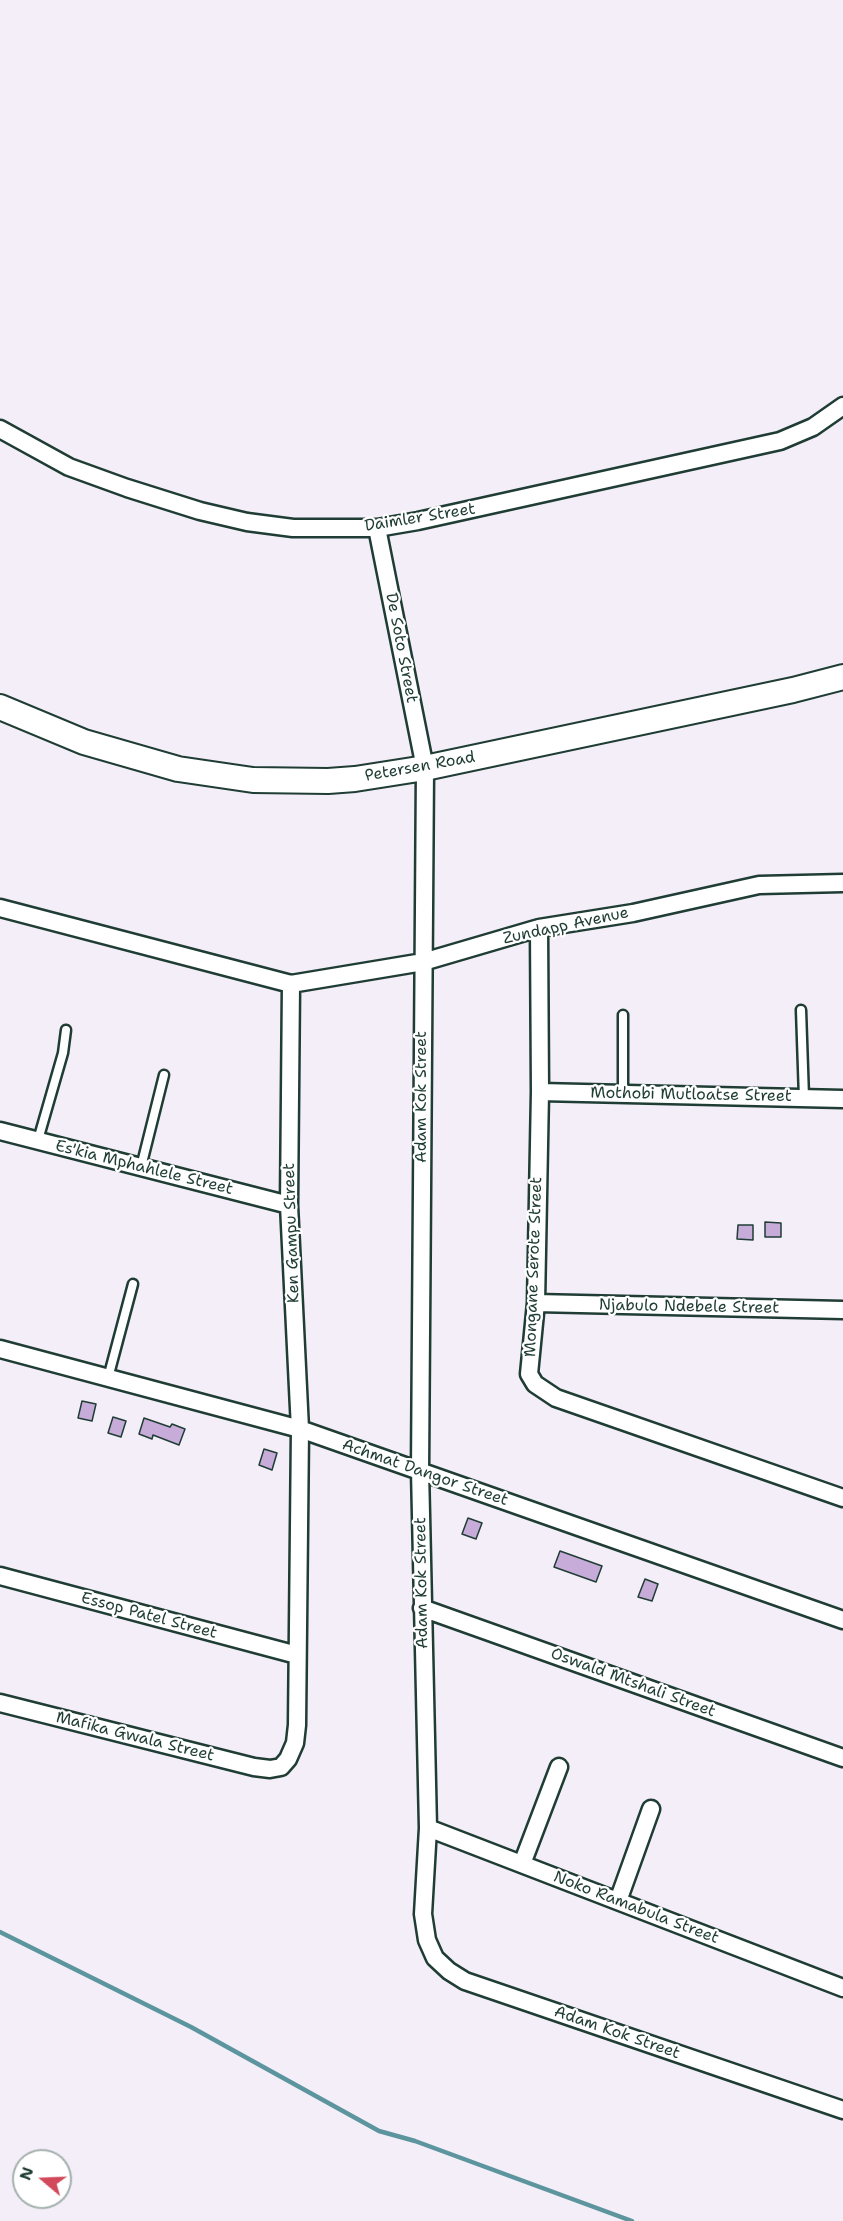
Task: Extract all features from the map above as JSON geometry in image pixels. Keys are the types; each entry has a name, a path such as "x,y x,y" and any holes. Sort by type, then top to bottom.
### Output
{"street":[{"name":"Daimler Street","path":"0,429 69,466 127,488 200,511 247,522 293,528 377,528 418,521 780,441 813,427 843,406"},
{"name":"De Soto Street","path":"377,528 424,768"},
{"name":"Petersen Road","path":"0,707 84,742 167,766 218,776 286,782 328,781 424,768 793,690 843,677"},
{"name":"Adam Kok Street","path":"424,768 420,1470 428,1828 423,1914 427,1940 435,1958 465,1982 843,2110"},
{"name":"Zundapp Avenue","path":"291,984 423,962 539,928 633,912 759,885 843,884"},
{"path":"0,908 291,984"},
{"name":"Mongane Serote Street","path":"539,928 540,1092 536,1303 529,1374 535,1384 556,1398 843,1498"},
{"name":"Ken Gampu Street","path":"270,1769 281,1767 288,1759 295,1743 297,1725 300,1429 289,1204 291,984"},
{"name":"Mothobi Mutloatse Street","path":"540,1092 843,1099"},
{"name":"Es'kia Mphahlele Street","path":"0,1131 289,1204"},
{"name":"Njabulo Ndebele Street","path":"536,1303 843,1310"},
{"name":"Achmat Dangor Street","path":"0,1349 300,1429 843,1620"},
{"name":"Essop Patel Street","path":"0,1576 297,1655"},
{"name":"Oswald Mtshali Street","path":"422,1608 843,1758"},
{"name":"Mafika Gwala Street","path":"0,1703 270,1769"},
{"path":"522,1864 559,1767"},
{"path":"618,1901 651,1809"},
{"name":"Noko Ramabula Street","path":"428,1828 843,1988"}],"lane":[{"path":"801,1010 804,1098"},
{"path":"623,1015 623,1094"},
{"path":"38,1140 63,1053 66,1030"},
{"path":"141,1167 164,1075"},
{"path":"108,1378 133,1284"}],"building":[{"path":"765,1222 781,1223 781,1237 765,1237"},
{"path":"738,1225 753,1225 753,1240 737,1239"},
{"path":"82,1401 96,1404 92,1421 78,1418"},
{"path":"113,1417 126,1421 121,1437 108,1433"},
{"path":"144,1418 170,1427 172,1424 185,1429 179,1445 153,1435 152,1439 139,1434"},
{"path":"264,1449 277,1453 272,1470 259,1465"},
{"path":"468,1518 482,1523 476,1539 462,1534"},
{"path":"560,1551 602,1566 596,1582 554,1567"},
{"path":"645,1579 658,1584 652,1601 638,1597"}],"waterway":[{"path":"0,1932 191,2027 379,2131 415,2141 632,2221"}]}
